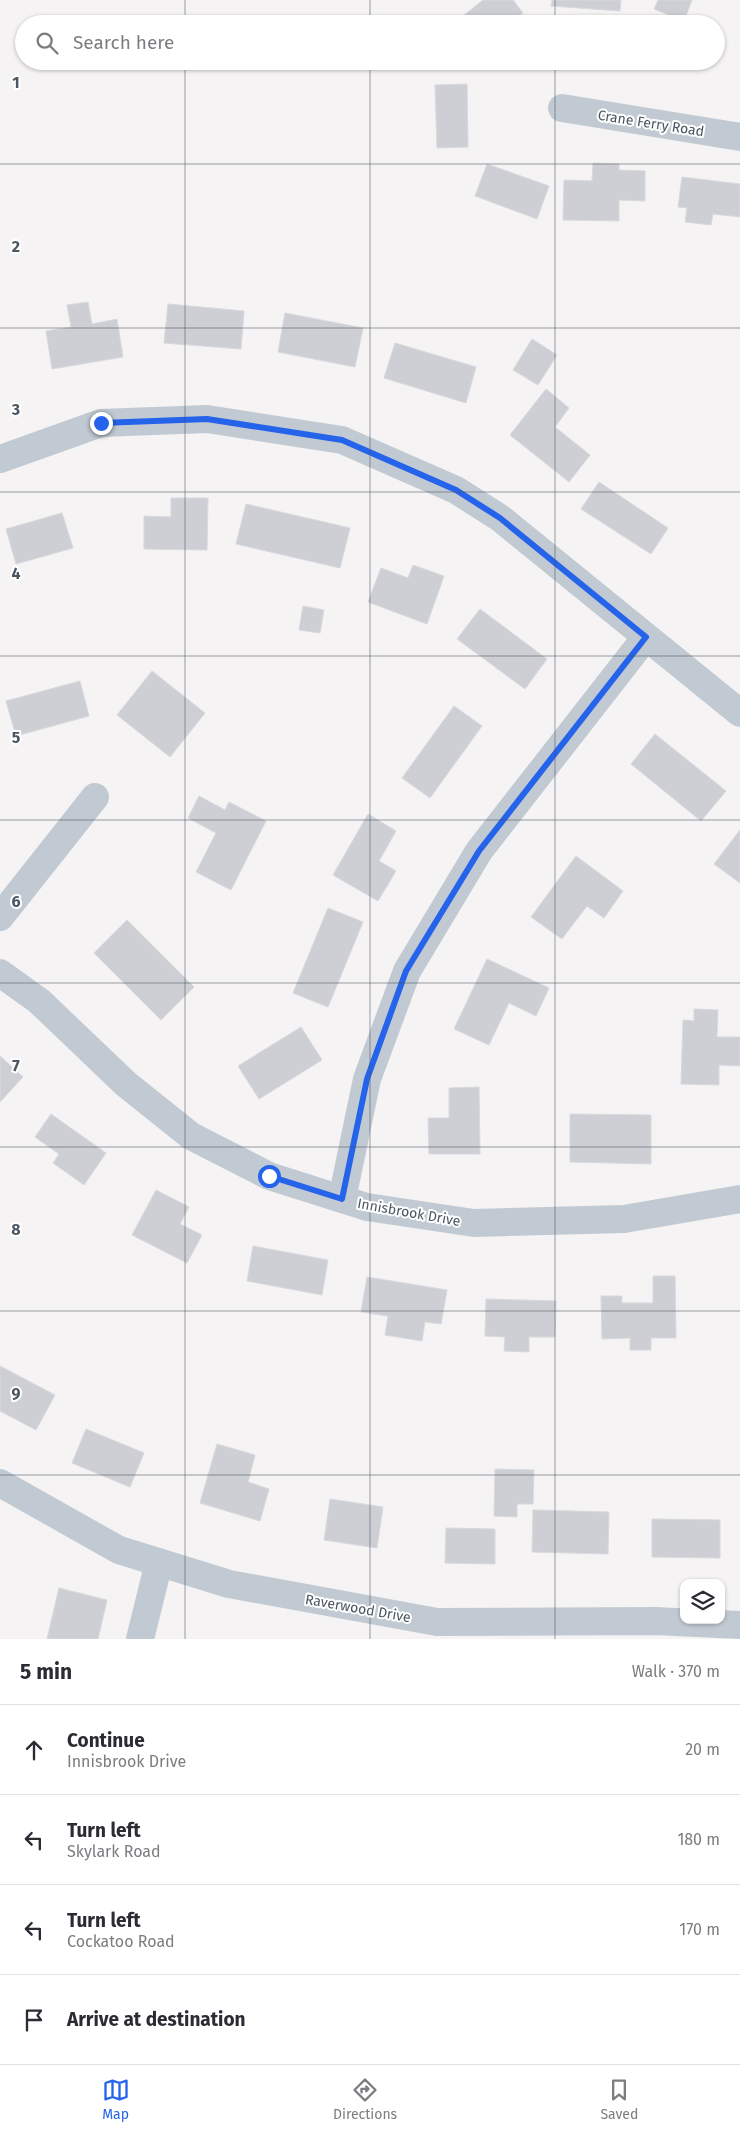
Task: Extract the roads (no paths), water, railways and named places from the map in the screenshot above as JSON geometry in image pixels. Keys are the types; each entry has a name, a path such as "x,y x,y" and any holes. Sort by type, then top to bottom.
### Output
{"street":[{"name":"Crane Ferry Road","path":"562,108 740,138"},
{"path":"0,459 101,423 207,419 342,440 456,490 500,518 740,713"},
{"path":"342,1199 367,1079 406,971 479,851 646,637"},
{"path":"0,917 95,797"},
{"name":"Innisbrook Drive","path":"0,973 39,1001 126,1084 191,1136 269,1176 367,1207 474,1223 624,1220 740,1199"},
{"name":"Raverwood Drive","path":"0,1483 119,1550 229,1584 400,1628 437,1622 676,1630 740,1625"},
{"path":"140,1639 159,1562"}]}
